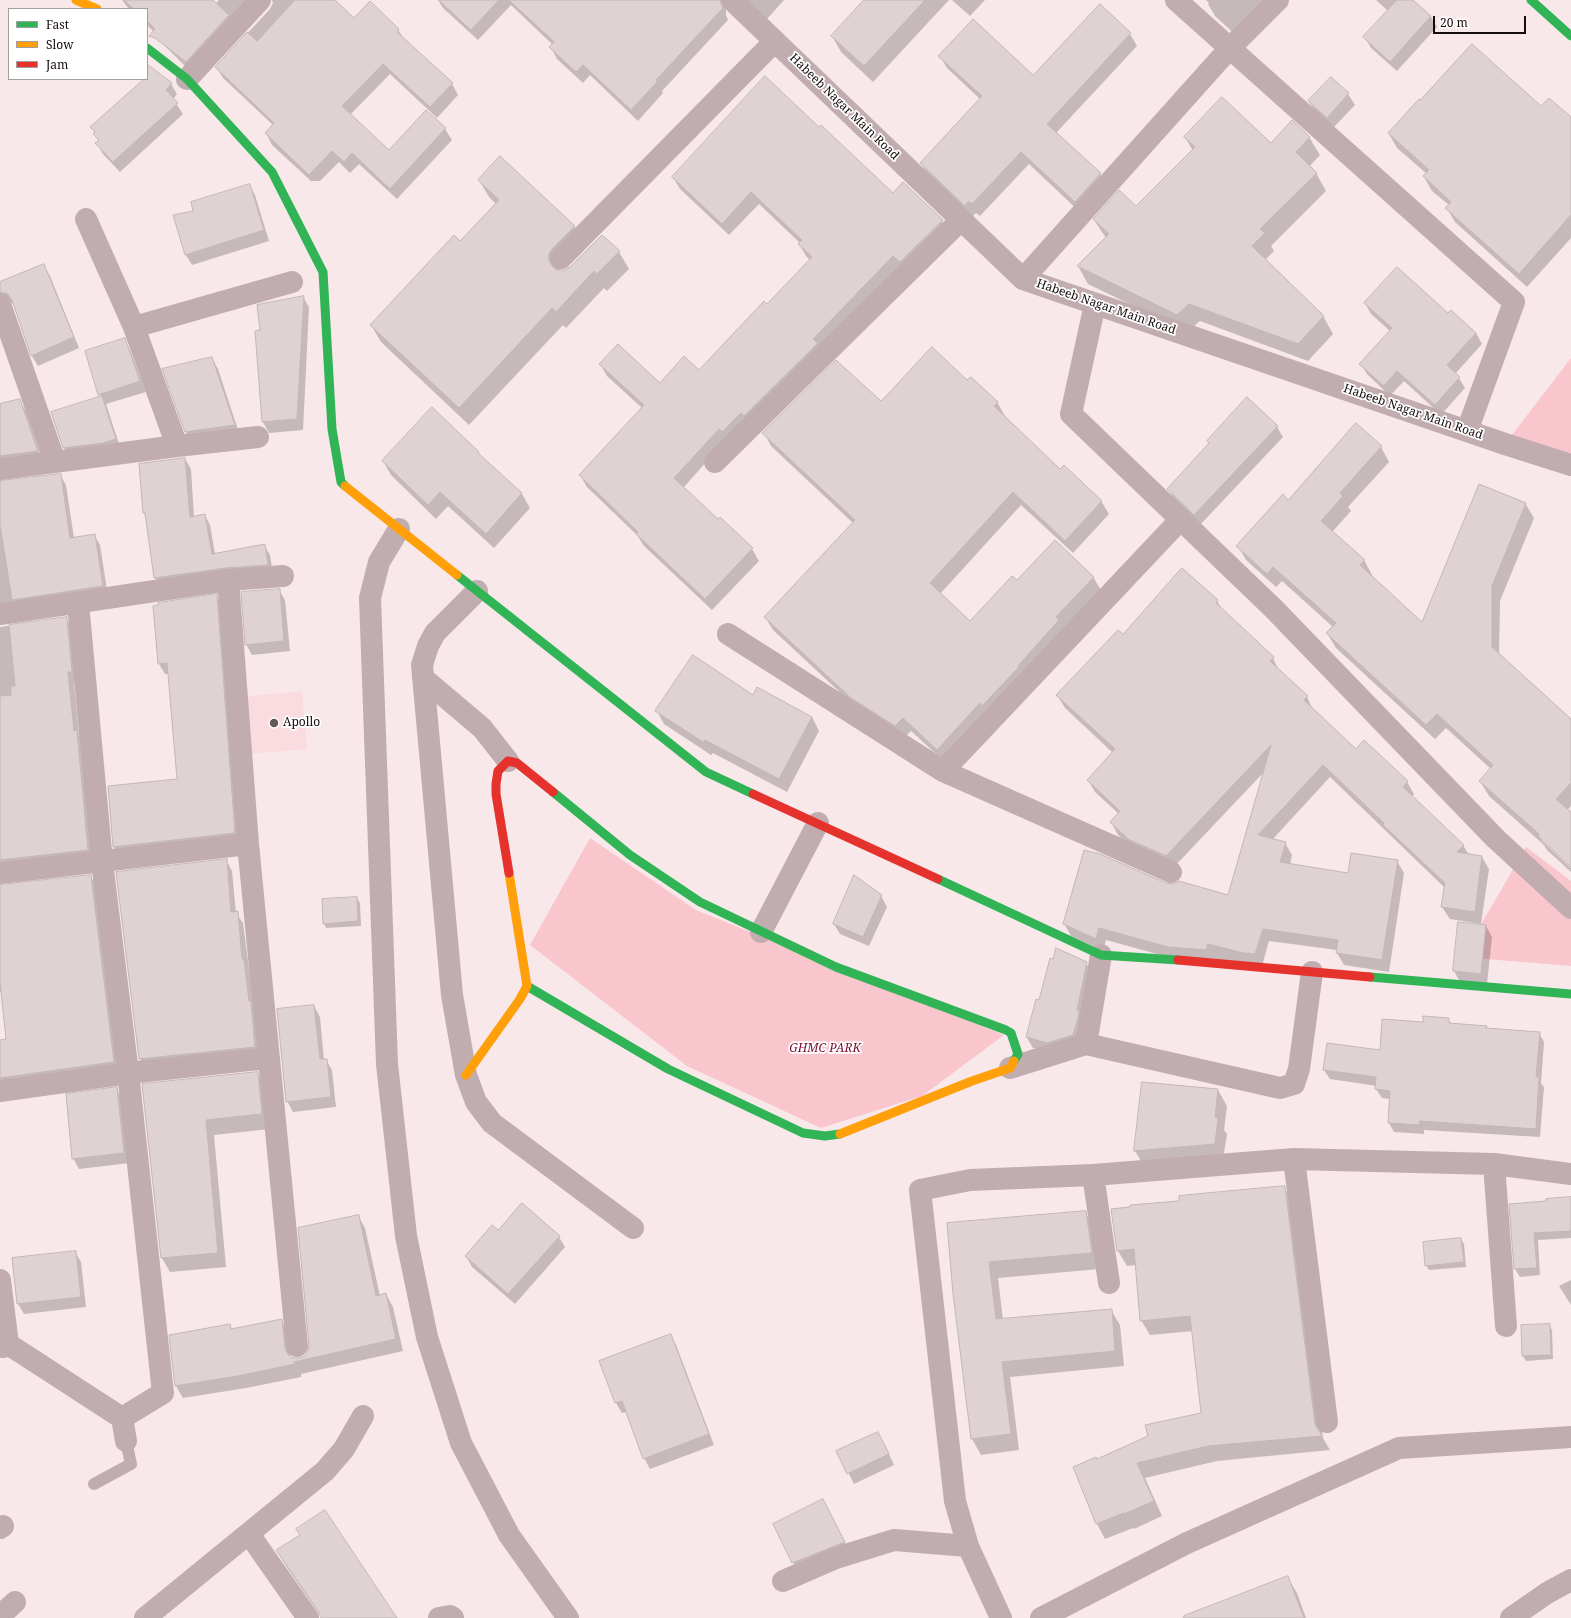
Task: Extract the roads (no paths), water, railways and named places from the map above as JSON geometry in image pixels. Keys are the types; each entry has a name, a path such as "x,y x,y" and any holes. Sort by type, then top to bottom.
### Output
{"street":[{"path":"187,79 260,0"},
{"name":"Habeeb Nagar Main Road","path":"732,0 1023,279 1466,430 1571,464"},
{"path":"1176,0 1514,302 1466,430"},
{"path":"1023,279 1229,48 1278,0"},
{"path":"1531,0 1571,36"},
{"path":"561,258 775,41"},
{"path":"148,49 187,79 272,172 323,272 332,429 342,482 399,529 706,772 1102,955 1571,994"},
{"path":"86,219 134,327 177,446"},
{"path":"715,462 961,220"},
{"path":"134,327 292,282"},
{"path":"0,304 56,462"},
{"path":"1095,304 1071,414 1274,608 1496,839 1571,908"},
{"path":"0,469 258,437"},
{"path":"943,771 1181,519"},
{"path":"399,529 379,562 370,598 387,1064 406,1236 427,1337 461,1442 509,1535 568,1618"},
{"path":"0,614 78,604 228,580 283,576"},
{"path":"228,580 248,844 297,1346"},
{"path":"477,591 435,633 428,646 422,665 452,995 466,1074 476,1102 492,1124 632,1228"},
{"path":"78,604 102,862 128,1073 162,1393 122,1418"},
{"path":"728,634 943,771 1171,872"},
{"path":"423,678 482,728 508,761"},
{"path":"466,1074 520,999 526,986 496,794 495,775 502,764 508,761 517,763 630,855 700,902 836,967 1011,1033 1018,1054 1010,1068"},
{"path":"761,932 818,823"},
{"path":"0,873 248,844"},
{"path":"1086,1044 1102,955"},
{"path":"526,986 668,1070 803,1133 826,1136 841,1134 972,1081 1086,1044 1280,1088 1294,1084 1300,1070 1312,972"},
{"path":"0,1092 128,1073 268,1058"},
{"path":"1294,1159 1327,1422"},
{"path":"1001,1618 968,1546 955,1501 920,1190 970,1180 1093,1175 1294,1159 1494,1164 1571,1174"},
{"path":"1494,1164 1506,1326"},
{"path":"1093,1175 1109,1283"},
{"path":"0,1280 3,1343 122,1418 126,1441"},
{"path":"145,1618 325,1471 344,1449 363,1416"},
{"path":"1041,1618 1187,1543 1399,1448 1571,1436"},
{"path":"249,1534 308,1618"},
{"path":"783,1581 836,1558 894,1540 968,1546"},
{"path":"1511,1618 1547,1593 1571,1580"},
{"path":"439,1618 450,1616 453,1618"}],"lane":[{"path":"94,1484 131,1464 126,1441"}],"place":[{"name":"Apollo","path":"274,723"}],"park label":[{"name":"GHMC PARK","path":"825,1049"}]}
